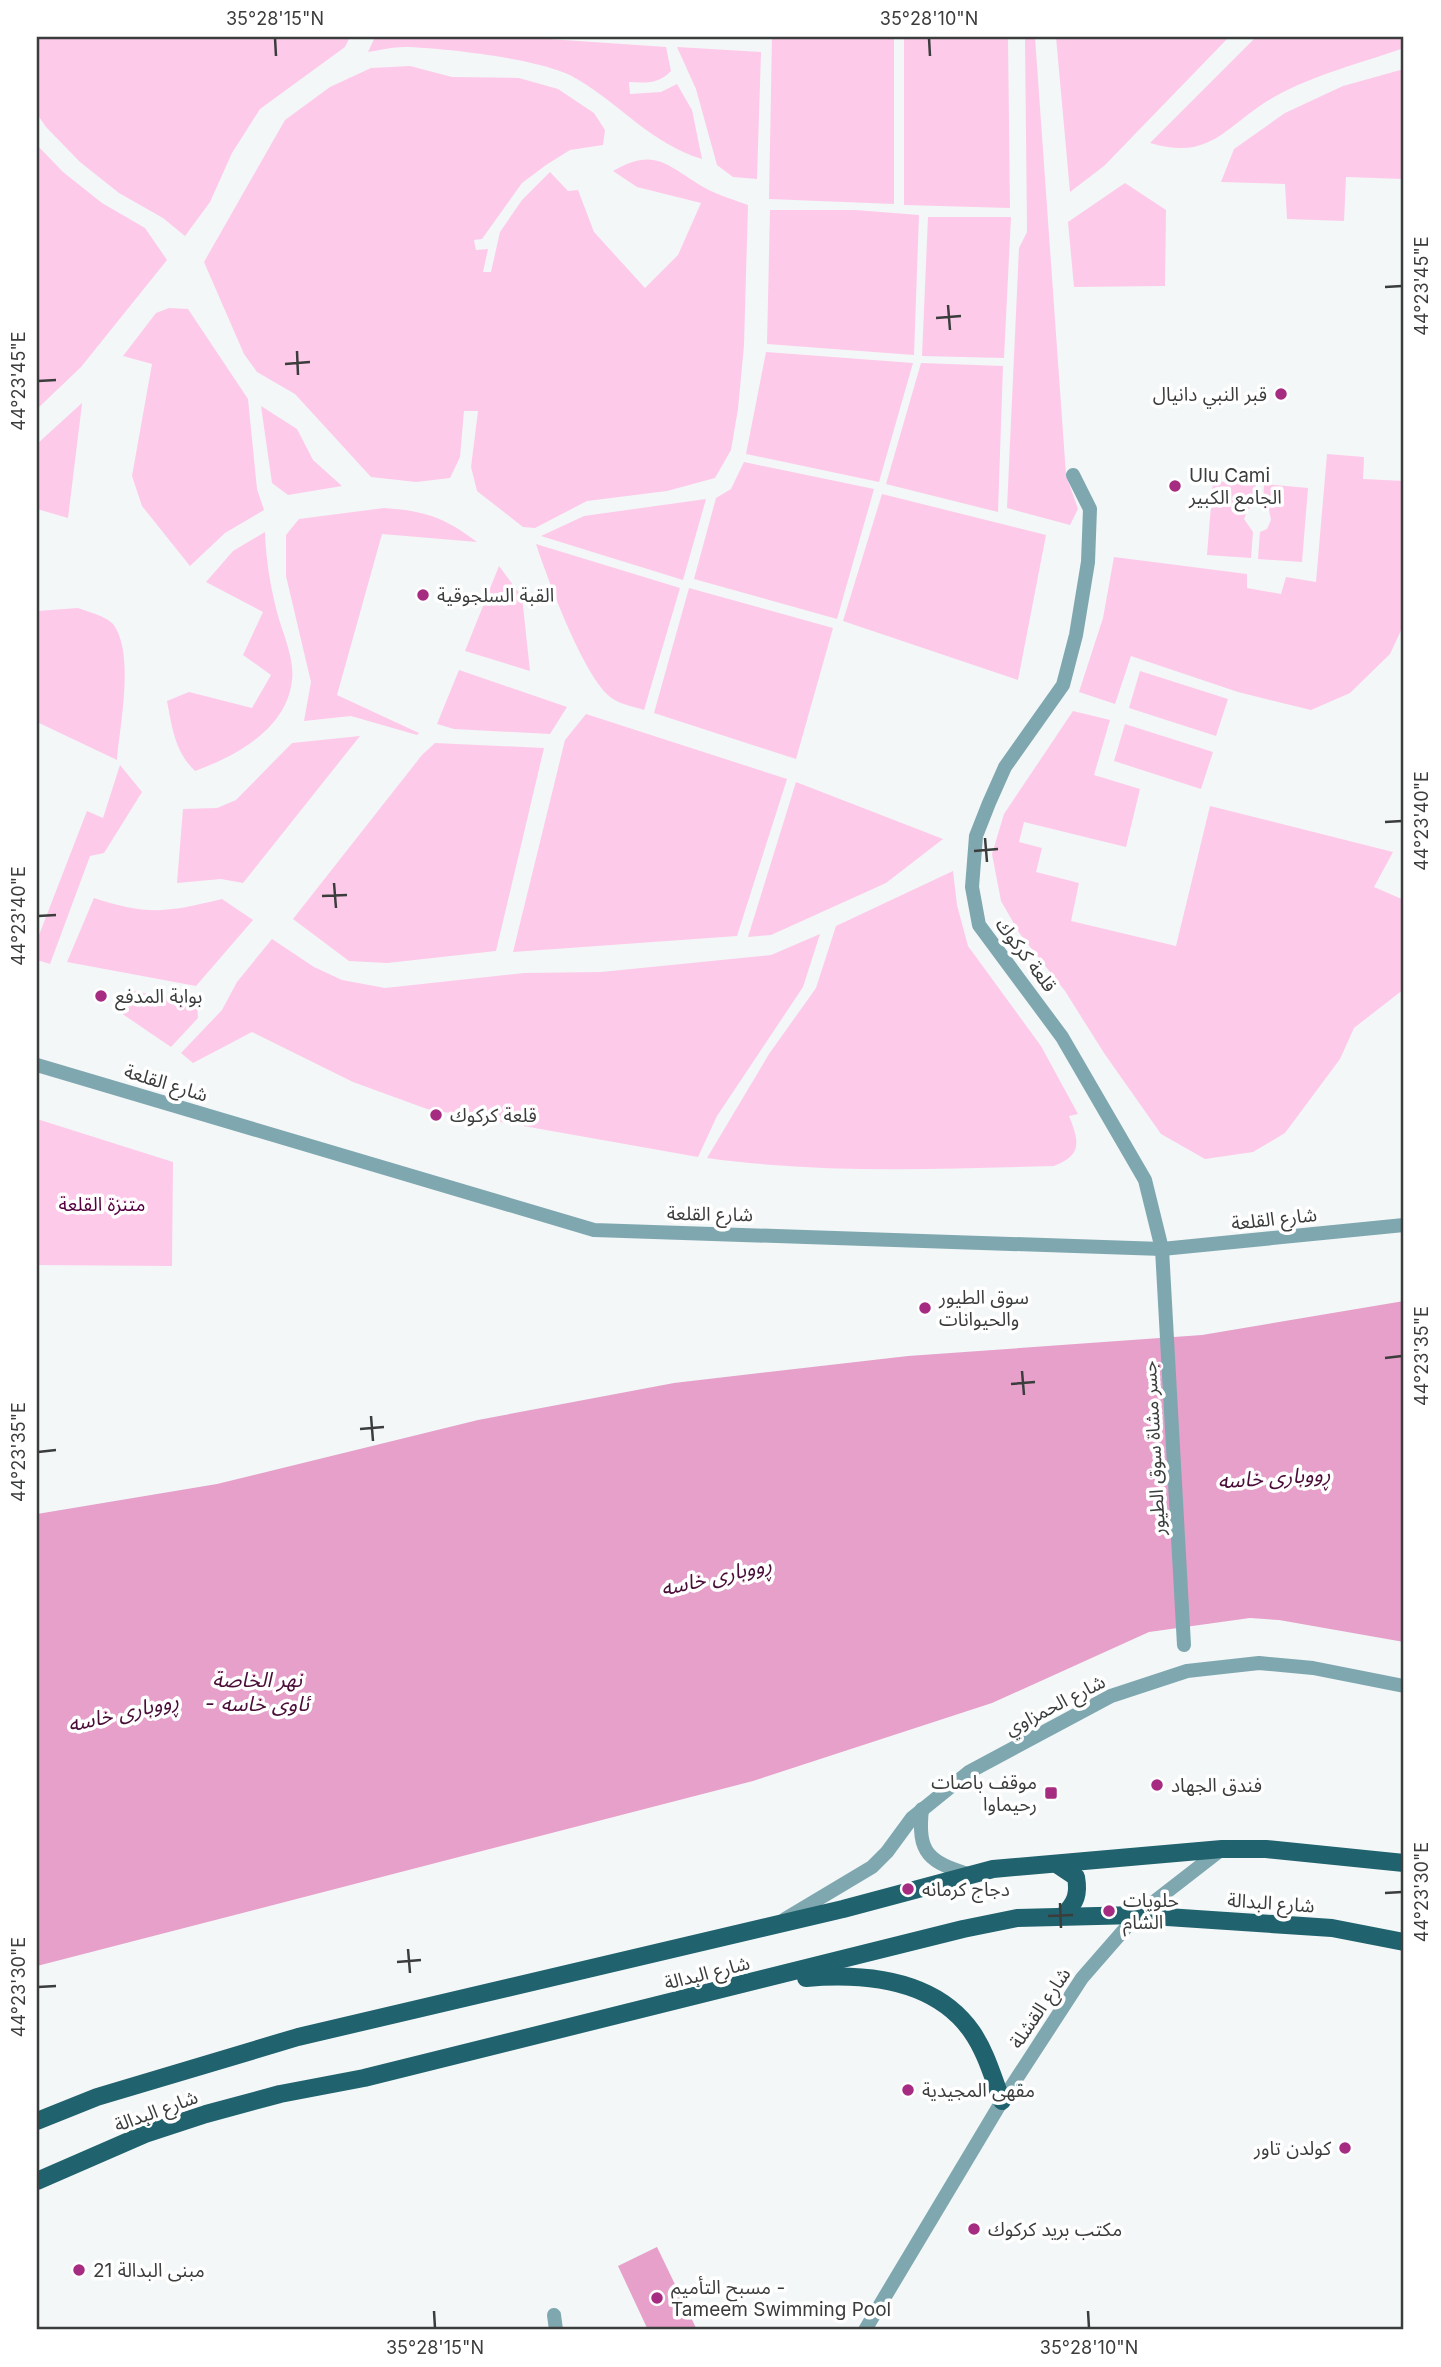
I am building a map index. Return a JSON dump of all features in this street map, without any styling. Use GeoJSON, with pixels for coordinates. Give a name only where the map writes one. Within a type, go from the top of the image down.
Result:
{"type":"FeatureCollection","features":[{"type":"Feature","properties":{"kind":"main road","name":"شارع البدالة"},"geometry":{"type":"LineString","coordinates":[[37,2121],[97,2097],[298,2036],[843,1909],[993,1869],[1222,1849],[1266,1849],[1404,1863]]}},
{"type":"Feature","properties":{"kind":"main road"},"geometry":{"type":"LineString","coordinates":[[1059,1865],[1076,1877],[1078,1889],[1073,1905],[1064,1915]]}},
{"type":"Feature","properties":{"kind":"main road","name":"شارع البدالة"},"geometry":{"type":"LineString","coordinates":[[37,2181],[145,2134],[280,2094],[364,2078],[963,1929],[1017,1919],[1064,1915],[1137,1915],[1332,1928],[1404,1942]]}},
{"type":"Feature","properties":{"kind":"main road"},"geometry":{"type":"LineString","coordinates":[[757,1982],[827,1976],[860,1978],[909,1986],[934,1995],[956,2011],[973,2033],[1002,2101]]}},
{"type":"Feature","properties":{"kind":"street","name":"قلعة كركوك"},"geometry":{"type":"LineString","coordinates":[[1073,475],[1090,509],[1088,562],[1076,635],[1063,685],[1005,767],[989,803],[976,836],[972,887],[979,925],[1062,1037],[1145,1180],[1163,1249]]}},
{"type":"Feature","properties":{"kind":"street","name":"شارع القلعة"},"geometry":{"type":"LineString","coordinates":[[37,1065],[594,1230],[1163,1249],[1404,1225]]}},
{"type":"Feature","properties":{"kind":"street","name":"جسر مشاة سوق الطيور"},"geometry":{"type":"LineString","coordinates":[[1163,1249],[1184,1645]]}},
{"type":"Feature","properties":{"kind":"street","name":"شارع الحمزاوي"},"geometry":{"type":"LineString","coordinates":[[778,1922],[872,1867],[922,1809],[969,1772],[1122,1692],[1187,1671],[1259,1663],[1313,1668],[1404,1686]]}},
{"type":"Feature","properties":{"kind":"street"},"geometry":{"type":"LineString","coordinates":[[922,1809],[921,1837],[927,1854],[939,1864],[971,1875]]}},
{"type":"Feature","properties":{"kind":"street","name":"شارع القشلة"},"geometry":{"type":"LineString","coordinates":[[865,2330],[1002,2101],[1082,1978],[1137,1915],[1222,1849]]}},
{"type":"Feature","properties":{"kind":"street"},"geometry":{"type":"LineString","coordinates":[[554,2315],[556,2330]]}},
{"type":"Feature","properties":{"kind":"green space"},"geometry":{"type":"Polygon","coordinates":[[[37,37],[350,37],[345,47],[260,109],[232,153],[210,202],[185,236],[163,218],[119,193],[80,162],[46,127],[37,114],[37,37]]]}},
{"type":"Feature","properties":{"kind":"green space"},"geometry":{"type":"Polygon","coordinates":[[[375,37],[520,37],[666,47],[671,71],[657,80],[629,82],[630,94],[661,92],[677,84],[692,110],[702,159],[668,144],[593,89],[562,72],[519,60],[444,50],[400,47],[368,52],[375,37]]]}},
{"type":"Feature","properties":{"kind":"green space"},"geometry":{"type":"Polygon","coordinates":[[[772,37],[894,37],[894,204],[769,199],[772,37]]]}},
{"type":"Feature","properties":{"kind":"green space"},"geometry":{"type":"Polygon","coordinates":[[[904,37],[1008,37],[1010,208],[904,205],[904,37]]]}},
{"type":"Feature","properties":{"kind":"green space"},"geometry":{"type":"Polygon","coordinates":[[[1025,37],[1035,37],[1066,475],[1078,509],[1070,525],[1007,508],[1019,248],[1027,232],[1025,37]]]}},
{"type":"Feature","properties":{"kind":"green space"},"geometry":{"type":"Polygon","coordinates":[[[1056,37],[1229,37],[1104,166],[1070,192],[1056,37]]]}},
{"type":"Feature","properties":{"kind":"green space"},"geometry":{"type":"Polygon","coordinates":[[[1256,37],[1404,37],[1404,48],[1289,89],[1205,144],[1171,148],[1150,143],[1256,37]]]}},
{"type":"Feature","properties":{"kind":"green space"},"geometry":{"type":"Polygon","coordinates":[[[677,47],[761,52],[757,179],[733,177],[717,165],[696,89],[677,47]]]}},
{"type":"Feature","properties":{"kind":"green space"},"geometry":{"type":"Polygon","coordinates":[[[410,66],[452,77],[519,78],[558,89],[594,113],[605,130],[603,145],[570,150],[522,183],[482,239],[474,240],[476,250],[488,249],[483,272],[491,272],[500,232],[522,200],[550,172],[568,191],[578,190],[594,232],[645,288],[678,255],[701,203],[637,187],[613,171],[641,160],[662,162],[712,191],[748,205],[744,345],[738,409],[731,450],[715,478],[667,491],[587,501],[535,528],[523,527],[477,491],[471,467],[478,411],[464,411],[460,457],[450,478],[416,482],[371,477],[295,394],[257,372],[244,354],[204,262],[285,120],[330,87],[371,68],[410,66]]]}},
{"type":"Feature","properties":{"kind":"green space"},"geometry":{"type":"Polygon","coordinates":[[[1404,69],[1404,179],[1346,177],[1344,221],[1287,219],[1285,184],[1221,182],[1234,149],[1285,113],[1343,86],[1404,69]]]}},
{"type":"Feature","properties":{"kind":"green space"},"geometry":{"type":"Polygon","coordinates":[[[37,145],[63,172],[102,203],[145,228],[167,260],[81,367],[37,409],[37,145]]]}},
{"type":"Feature","properties":{"kind":"green space"},"geometry":{"type":"Polygon","coordinates":[[[1125,183],[1166,210],[1165,286],[1074,287],[1068,222],[1125,183]]]}},
{"type":"Feature","properties":{"kind":"green space"},"geometry":{"type":"Polygon","coordinates":[[[770,210],[855,210],[919,215],[914,355],[767,344],[770,210]]]}},
{"type":"Feature","properties":{"kind":"green space"},"geometry":{"type":"Polygon","coordinates":[[[928,217],[1011,217],[1004,358],[922,356],[928,217]]]}},
{"type":"Feature","properties":{"kind":"green space"},"geometry":{"type":"Polygon","coordinates":[[[169,308],[188,309],[248,399],[257,489],[264,510],[225,533],[190,566],[142,506],[132,476],[152,364],[123,356],[156,313],[169,308]]]}},
{"type":"Feature","properties":{"kind":"green space"},"geometry":{"type":"Polygon","coordinates":[[[766,352],[913,363],[879,482],[746,454],[766,352]]]}},
{"type":"Feature","properties":{"kind":"green space"},"geometry":{"type":"Polygon","coordinates":[[[921,363],[1003,366],[998,512],[886,484],[921,363]]]}},
{"type":"Feature","properties":{"kind":"green space"},"geometry":{"type":"Polygon","coordinates":[[[82,403],[68,518],[37,509],[37,444],[82,403]]]}},
{"type":"Feature","properties":{"kind":"green space"},"geometry":{"type":"Polygon","coordinates":[[[261,406],[297,429],[313,460],[342,486],[288,495],[272,483],[261,406]]]}},
{"type":"Feature","properties":{"kind":"green space"},"geometry":{"type":"Polygon","coordinates":[[[1327,454],[1364,457],[1363,479],[1404,481],[1404,624],[1390,654],[1350,693],[1311,710],[1238,692],[1131,656],[1115,704],[1079,692],[1103,618],[1114,557],[1247,574],[1247,588],[1281,594],[1286,577],[1316,582],[1327,454]]]}},
{"type":"Feature","properties":{"kind":"green space"},"geometry":{"type":"Polygon","coordinates":[[[744,462],[874,489],[837,619],[694,579],[716,498],[731,489],[744,462]]]}},
{"type":"Feature","properties":{"kind":"green space"},"geometry":{"type":"Polygon","coordinates":[[[1213,481],[1256,484],[1255,505],[1248,509],[1244,519],[1253,532],[1251,558],[1207,555],[1213,481]]]}},
{"type":"Feature","properties":{"kind":"green space"},"geometry":{"type":"Polygon","coordinates":[[[1264,484],[1308,488],[1302,562],[1258,559],[1260,532],[1267,529],[1271,520],[1269,510],[1263,506],[1264,484]]]}},
{"type":"Feature","properties":{"kind":"green space"},"geometry":{"type":"Polygon","coordinates":[[[882,494],[1046,535],[1018,680],[843,621],[882,494]]]}},
{"type":"Feature","properties":{"kind":"green space"},"geometry":{"type":"Polygon","coordinates":[[[706,499],[683,580],[541,536],[584,516],[706,499]]]}},
{"type":"Feature","properties":{"kind":"green space"},"geometry":{"type":"Polygon","coordinates":[[[384,508],[434,517],[477,542],[382,534],[337,695],[419,733],[417,735],[351,716],[304,721],[311,682],[286,576],[286,535],[299,519],[384,508]]]}},
{"type":"Feature","properties":{"kind":"green space"},"geometry":{"type":"Polygon","coordinates":[[[265,532],[272,592],[292,663],[288,697],[280,713],[257,738],[227,757],[195,771],[179,747],[167,701],[189,692],[252,708],[271,675],[243,655],[263,612],[206,582],[233,551],[265,532]]]}},
{"type":"Feature","properties":{"kind":"green space"},"geometry":{"type":"Polygon","coordinates":[[[536,544],[680,588],[644,710],[613,699],[599,684],[577,647],[536,544]]]}},
{"type":"Feature","properties":{"kind":"green space"},"geometry":{"type":"Polygon","coordinates":[[[499,566],[522,597],[530,671],[465,651],[499,566]]]}},
{"type":"Feature","properties":{"kind":"green space"},"geometry":{"type":"Polygon","coordinates":[[[689,588],[833,628],[796,759],[654,713],[689,588]]]}},
{"type":"Feature","properties":{"kind":"green space"},"geometry":{"type":"Polygon","coordinates":[[[78,608],[110,621],[120,637],[125,671],[117,760],[37,722],[37,611],[78,608]]]}},
{"type":"Feature","properties":{"kind":"green space"},"geometry":{"type":"Polygon","coordinates":[[[459,670],[567,707],[550,734],[454,729],[437,724],[459,670]]]}},
{"type":"Feature","properties":{"kind":"green space"},"geometry":{"type":"Polygon","coordinates":[[[1140,671],[1228,699],[1216,736],[1129,708],[1140,671]]]}},
{"type":"Feature","properties":{"kind":"green space"},"geometry":{"type":"Polygon","coordinates":[[[1073,711],[1110,720],[1094,775],[1140,789],[1126,847],[1024,822],[1019,842],[1042,848],[1036,872],[1079,883],[1071,921],[1176,946],[1210,806],[1393,852],[1374,887],[1404,900],[1404,989],[1354,1028],[1340,1059],[1285,1133],[1253,1152],[1205,1159],[1161,1134],[1104,1053],[1065,991],[1020,934],[1001,901],[992,854],[1004,814],[1073,711]]]}},
{"type":"Feature","properties":{"kind":"green space"},"geometry":{"type":"Polygon","coordinates":[[[586,714],[787,779],[737,936],[513,952],[565,740],[586,714]]]}},
{"type":"Feature","properties":{"kind":"green space"},"geometry":{"type":"Polygon","coordinates":[[[1125,724],[1213,752],[1201,789],[1114,761],[1125,724]]]}},
{"type":"Feature","properties":{"kind":"green space"},"geometry":{"type":"Polygon","coordinates":[[[360,736],[243,883],[221,879],[177,883],[183,809],[217,808],[236,800],[292,743],[360,736]]]}},
{"type":"Feature","properties":{"kind":"green space"},"geometry":{"type":"Polygon","coordinates":[[[435,743],[544,748],[496,951],[387,963],[349,961],[293,919],[422,755],[435,743]]]}},
{"type":"Feature","properties":{"kind":"green space"},"geometry":{"type":"Polygon","coordinates":[[[120,765],[142,792],[104,853],[90,856],[50,964],[37,960],[39,935],[87,811],[103,818],[120,765]]]}},
{"type":"Feature","properties":{"kind":"green space"},"geometry":{"type":"Polygon","coordinates":[[[796,782],[943,839],[886,883],[771,935],[748,937],[796,782]]]}},
{"type":"Feature","properties":{"kind":"green space"},"geometry":{"type":"Polygon","coordinates":[[[953,871],[957,905],[968,946],[1041,1046],[1078,1114],[1069,1116],[1076,1140],[1074,1152],[1070,1157],[1054,1166],[880,1169],[793,1166],[707,1158],[769,1054],[816,988],[836,926],[953,871]]]}},
{"type":"Feature","properties":{"kind":"green space"},"geometry":{"type":"Polygon","coordinates":[[[94,898],[144,910],[187,907],[222,899],[253,920],[196,986],[67,962],[94,898]]]}},
{"type":"Feature","properties":{"kind":"green space"},"geometry":{"type":"Polygon","coordinates":[[[820,934],[803,987],[717,1116],[698,1157],[427,1109],[353,1082],[252,1032],[193,1063],[181,1053],[222,1010],[237,982],[272,939],[314,967],[342,980],[385,988],[524,973],[601,972],[771,955],[820,934]]]}},
{"type":"Feature","properties":{"kind":"green space"},"geometry":{"type":"Polygon","coordinates":[[[128,990],[197,1003],[198,1018],[171,1047],[121,1013],[128,990]]]}},
{"type":"Feature","properties":{"kind":"green space","name":"متنزة القلعة"},"geometry":{"type":"Polygon","coordinates":[[[37,1119],[173,1162],[172,1266],[37,1265],[37,1119]]]}},
{"type":"Feature","properties":{"kind":"water","name":"نهر الخاصة - ئاوی خاسە"},"geometry":{"type":"Polygon","coordinates":[[[1404,1301],[1404,1642],[1279,1620],[1250,1618],[1149,1632],[992,1703],[753,1781],[37,1966],[37,1514],[217,1484],[478,1420],[674,1383],[908,1356],[1202,1335],[1404,1301]]]}},
{"type":"Feature","properties":{"kind":"water","name":"مسبح التأميم - Tameem Swimming Pool"},"geometry":{"type":"Polygon","coordinates":[[[657,2247],[697,2330],[648,2330],[618,2266],[657,2247]]]}},
{"type":"Feature","properties":{"kind":"place","name":"قبر النبي دانيال"},"geometry":{"type":"Point","coordinates":[1281,394]}},
{"type":"Feature","properties":{"kind":"place","name":"Ulu Cami الجامع الكبير"},"geometry":{"type":"Point","coordinates":[1175,486]}},
{"type":"Feature","properties":{"kind":"place","name":"القبة السلجوقية"},"geometry":{"type":"Point","coordinates":[423,595]}},
{"type":"Feature","properties":{"kind":"place","name":"بوابة المدفع"},"geometry":{"type":"Point","coordinates":[101,996]}},
{"type":"Feature","properties":{"kind":"place","name":"قلعة كركوك"},"geometry":{"type":"Point","coordinates":[436,1115]}},
{"type":"Feature","properties":{"kind":"place","name":"سوق الطيور والحيوانات"},"geometry":{"type":"Point","coordinates":[925,1308]}},
{"type":"Feature","properties":{"kind":"place","name":"فندق الجهاد"},"geometry":{"type":"Point","coordinates":[1157,1785]}},
{"type":"Feature","properties":{"kind":"place","name":"موقف باصات رحيماوا"},"geometry":{"type":"Point","coordinates":[1051,1793]}},
{"type":"Feature","properties":{"kind":"place","name":"دجاج کرمانە"},"geometry":{"type":"Point","coordinates":[908,1889]}},
{"type":"Feature","properties":{"kind":"place","name":"حلويات الشام"},"geometry":{"type":"Point","coordinates":[1109,1911]}},
{"type":"Feature","properties":{"kind":"place","name":"مقهى المجيدية"},"geometry":{"type":"Point","coordinates":[908,2090]}},
{"type":"Feature","properties":{"kind":"place","name":"کولدن تاور"},"geometry":{"type":"Point","coordinates":[1345,2148]}},
{"type":"Feature","properties":{"kind":"place","name":"مكتب بريد كركوك"},"geometry":{"type":"Point","coordinates":[974,2229]}},
{"type":"Feature","properties":{"kind":"place","name":"مبنى البدالة 21"},"geometry":{"type":"Point","coordinates":[79,2270]}},
{"type":"Feature","properties":{"kind":"place","name":"مسبح التأميم - Tameem Swimming Pool"},"geometry":{"type":"Point","coordinates":[657,2298]}},
{"type":"Feature","properties":{"kind":"water label","name":"ڕووباری خاسە"},"geometry":{"type":"Point","coordinates":[1274,1477]}},
{"type":"Feature","properties":{"kind":"water label","name":"ڕووباری خاسە"},"geometry":{"type":"Point","coordinates":[716,1576]}},
{"type":"Feature","properties":{"kind":"water label","name":"ڕووباری خاسە"},"geometry":{"type":"Point","coordinates":[123,1712]}}]}
